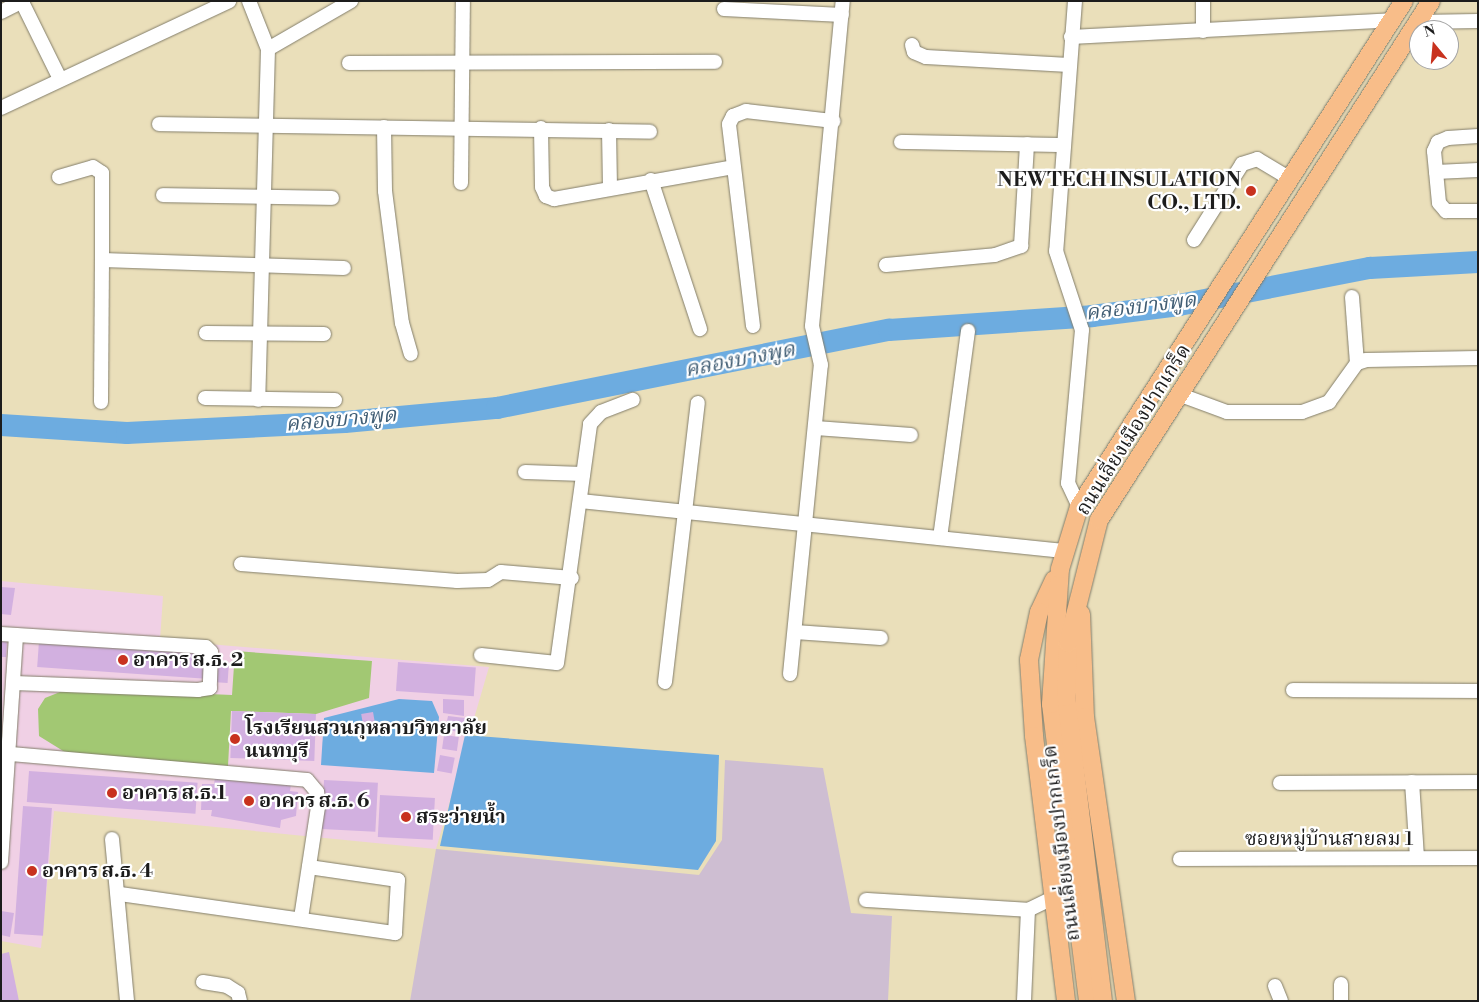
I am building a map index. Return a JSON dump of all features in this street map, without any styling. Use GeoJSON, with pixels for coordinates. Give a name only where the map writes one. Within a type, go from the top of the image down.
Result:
{"type":"FeatureCollection","features":[{"type":"Feature","properties":{"kind":"main road","name":"ถนนเลี่ยงเมืองปากเกร็ด"},"geometry":{"type":"LineString","coordinates":[[1103,1001],[1080,882],[1051,704],[1060,569],[1080,507],[1202,320],[1230,272],[1404,1]]}},
{"type":"Feature","properties":{"kind":"main road","name":"ถนนเลี่ยงเมืองปากเกร็ด"},"geometry":{"type":"LineString","coordinates":[[1419,20],[1431,1]]}},
{"type":"Feature","properties":{"kind":"main road","name":"ถนนเลี่ยงเมืองปากเกร็ด"},"geometry":{"type":"LineString","coordinates":[[1088,1001],[1066,697],[1068,643],[1099,520],[1409,36]]}},
{"type":"Feature","properties":{"kind":"main road"},"geometry":{"type":"LineString","coordinates":[[1060,569],[1039,612],[1029,660],[1066,1001]]}},
{"type":"Feature","properties":{"kind":"main road"},"geometry":{"type":"LineString","coordinates":[[1081,586],[1086,717],[1126,1001]]}},
{"type":"Feature","properties":{"kind":"street"},"geometry":{"type":"LineString","coordinates":[[1,108],[229,1]]}},
{"type":"Feature","properties":{"kind":"street"},"geometry":{"type":"LineString","coordinates":[[249,1],[268,49],[263,127],[258,400]]}},
{"type":"Feature","properties":{"kind":"street"},"geometry":{"type":"LineString","coordinates":[[268,49],[351,1]]}},
{"type":"Feature","properties":{"kind":"street"},"geometry":{"type":"LineString","coordinates":[[461,183],[463,1]]}},
{"type":"Feature","properties":{"kind":"street"},"geometry":{"type":"LineString","coordinates":[[1075,1],[1056,251],[1082,330],[1068,483],[1080,507]]}},
{"type":"Feature","properties":{"kind":"street"},"geometry":{"type":"LineString","coordinates":[[1203,1],[1203,31]]}},
{"type":"Feature","properties":{"kind":"street"},"geometry":{"type":"LineString","coordinates":[[1,12],[23,2],[60,80]]}},
{"type":"Feature","properties":{"kind":"street"},"geometry":{"type":"LineString","coordinates":[[724,8],[843,8],[812,326],[821,365],[816,428],[808,528],[790,674]]}},
{"type":"Feature","properties":{"kind":"street"},"geometry":{"type":"LineString","coordinates":[[1071,37],[1392,20]]}},
{"type":"Feature","properties":{"kind":"street"},"geometry":{"type":"LineString","coordinates":[[1459,21],[1478,21]]}},
{"type":"Feature","properties":{"kind":"street"},"geometry":{"type":"LineString","coordinates":[[912,45],[914,52],[926,57],[1069,65]]}},
{"type":"Feature","properties":{"kind":"street"},"geometry":{"type":"LineString","coordinates":[[349,63],[715,62]]}},
{"type":"Feature","properties":{"kind":"street"},"geometry":{"type":"LineString","coordinates":[[753,326],[729,124],[733,116],[746,111],[833,120]]}},
{"type":"Feature","properties":{"kind":"street"},"geometry":{"type":"LineString","coordinates":[[159,124],[263,127],[541,128],[650,132]]}},
{"type":"Feature","properties":{"kind":"street"},"geometry":{"type":"LineString","coordinates":[[384,127],[385,190],[402,323],[411,354]]}},
{"type":"Feature","properties":{"kind":"street"},"geometry":{"type":"LineString","coordinates":[[541,128],[542,187],[546,196],[554,199],[610,187],[733,167]]}},
{"type":"Feature","properties":{"kind":"street"},"geometry":{"type":"LineString","coordinates":[[609,130],[610,187]]}},
{"type":"Feature","properties":{"kind":"street"},"geometry":{"type":"LineString","coordinates":[[1478,136],[1438,142],[1436,172],[1439,203],[1446,211],[1478,211]]}},
{"type":"Feature","properties":{"kind":"street"},"geometry":{"type":"LineString","coordinates":[[901,142],[1064,144]]}},
{"type":"Feature","properties":{"kind":"street"},"geometry":{"type":"LineString","coordinates":[[886,265],[1014,252],[1022,241],[1027,144]]}},
{"type":"Feature","properties":{"kind":"street"},"geometry":{"type":"LineString","coordinates":[[1194,240],[1242,164],[1257,160],[1290,179]]}},
{"type":"Feature","properties":{"kind":"street"},"geometry":{"type":"LineString","coordinates":[[59,177],[93,167],[102,173],[101,402]]}},
{"type":"Feature","properties":{"kind":"street"},"geometry":{"type":"LineString","coordinates":[[1436,172],[1478,170]]}},
{"type":"Feature","properties":{"kind":"street"},"geometry":{"type":"LineString","coordinates":[[652,180],[700,329]]}},
{"type":"Feature","properties":{"kind":"street"},"geometry":{"type":"LineString","coordinates":[[163,195],[332,198]]}},
{"type":"Feature","properties":{"kind":"street"},"geometry":{"type":"LineString","coordinates":[[102,260],[344,268]]}},
{"type":"Feature","properties":{"kind":"street"},"geometry":{"type":"LineString","coordinates":[[1178,394],[1227,412],[1302,412],[1329,402],[1358,363],[1352,297]]}},
{"type":"Feature","properties":{"kind":"street"},"geometry":{"type":"LineString","coordinates":[[940,538],[968,331]]}},
{"type":"Feature","properties":{"kind":"street"},"geometry":{"type":"LineString","coordinates":[[206,333],[324,334]]}},
{"type":"Feature","properties":{"kind":"street"},"geometry":{"type":"LineString","coordinates":[[1358,363],[1478,358]]}},
{"type":"Feature","properties":{"kind":"street"},"geometry":{"type":"LineString","coordinates":[[206,398],[335,400]]}},
{"type":"Feature","properties":{"kind":"street"},"geometry":{"type":"LineString","coordinates":[[481,654],[557,663],[572,578],[582,474],[594,418],[633,400]]}},
{"type":"Feature","properties":{"kind":"street"},"geometry":{"type":"LineString","coordinates":[[665,682],[698,403]]}},
{"type":"Feature","properties":{"kind":"street"},"geometry":{"type":"LineString","coordinates":[[816,428],[911,435]]}},
{"type":"Feature","properties":{"kind":"street"},"geometry":{"type":"LineString","coordinates":[[525,472],[582,474]]}},
{"type":"Feature","properties":{"kind":"street"},"geometry":{"type":"LineString","coordinates":[[580,502],[686,512],[808,528],[940,538],[1066,551]]}},
{"type":"Feature","properties":{"kind":"street"},"geometry":{"type":"LineString","coordinates":[[242,564],[457,581],[488,580],[501,572],[572,578]]}},
{"type":"Feature","properties":{"kind":"street"},"geometry":{"type":"LineString","coordinates":[[795,632],[881,638]]}},
{"type":"Feature","properties":{"kind":"street"},"geometry":{"type":"LineString","coordinates":[[1,634],[206,647],[211,652],[210,688],[204,689],[14,683]]}},
{"type":"Feature","properties":{"kind":"street"},"geometry":{"type":"LineString","coordinates":[[1,862],[11,754],[16,635]]}},
{"type":"Feature","properties":{"kind":"street"},"geometry":{"type":"LineString","coordinates":[[1293,690],[1478,691]]}},
{"type":"Feature","properties":{"kind":"street"},"geometry":{"type":"LineString","coordinates":[[11,754],[307,780],[317,792],[314,839],[302,918]]}},
{"type":"Feature","properties":{"kind":"street"},"geometry":{"type":"LineString","coordinates":[[1412,782],[1417,858]]}},
{"type":"Feature","properties":{"kind":"street"},"geometry":{"type":"LineString","coordinates":[[1280,783],[1478,782]]}},
{"type":"Feature","properties":{"kind":"street"},"geometry":{"type":"LineString","coordinates":[[112,839],[120,894],[127,1001]]}},
{"type":"Feature","properties":{"kind":"street","name":"ซอยหมู่บ้านสายลม 1"},"geometry":{"type":"LineString","coordinates":[[1180,859],[1478,858]]}},
{"type":"Feature","properties":{"kind":"street"},"geometry":{"type":"LineString","coordinates":[[120,894],[302,918],[395,933],[398,880],[309,866]]}},
{"type":"Feature","properties":{"kind":"street"},"geometry":{"type":"LineString","coordinates":[[866,900],[1028,910],[1054,898]]}},
{"type":"Feature","properties":{"kind":"street"},"geometry":{"type":"LineString","coordinates":[[1024,1001],[1028,910]]}},
{"type":"Feature","properties":{"kind":"street"},"geometry":{"type":"LineString","coordinates":[[203,982],[227,986],[238,993],[240,1001]]}},
{"type":"Feature","properties":{"kind":"street"},"geometry":{"type":"LineString","coordinates":[[1341,984],[1341,1001]]}},
{"type":"Feature","properties":{"kind":"street"},"geometry":{"type":"LineString","coordinates":[[1275,986],[1282,1001]]}},
{"type":"Feature","properties":{"kind":"shaded area","name":"โรงเรียนสวนกุหลาบวิทยาลัย นนทบุรี"},"geometry":{"type":"Polygon","coordinates":[[[1,581],[163,596],[160,640],[489,667],[436,849],[54,811],[41,948],[1,941],[1,581]]]}},
{"type":"Feature","properties":{"kind":"shaded area"},"geometry":{"type":"Polygon","coordinates":[[[725,760],[823,768],[851,913],[892,916],[888,1001],[410,1001],[436,849],[699,875],[722,840],[725,760]]]}},
{"type":"Feature","properties":{"kind":"green space"},"geometry":{"type":"Polygon","coordinates":[[[235,651],[372,661],[369,698],[316,714],[231,711],[228,766],[68,754],[39,736],[38,709],[45,698],[70,688],[232,695],[235,651]]]}},
{"type":"Feature","properties":{"kind":"water"},"geometry":{"type":"Polygon","coordinates":[[[399,699],[432,701],[439,717],[434,773],[321,765],[324,718],[399,699]]]}},
{"type":"Feature","properties":{"kind":"water"},"geometry":{"type":"Polygon","coordinates":[[[465,735],[719,755],[716,841],[698,870],[440,846],[465,735]]]}},
{"type":"Feature","properties":{"kind":"building"},"geometry":{"type":"Polygon","coordinates":[[[1,587],[15,588],[11,615],[1,614],[1,587]]]}},
{"type":"Feature","properties":{"kind":"building"},"geometry":{"type":"Polygon","coordinates":[[[1,637],[7,637],[6,657],[1,657],[1,637]]]}},
{"type":"Feature","properties":{"kind":"building","name":"อาคาร ส.ธ. 2"},"geometry":{"type":"Polygon","coordinates":[[[39,641],[208,653],[206,679],[37,667],[39,641]]]}},
{"type":"Feature","properties":{"kind":"building"},"geometry":{"type":"Polygon","coordinates":[[[214,662],[229,663],[228,683],[213,682],[214,662]]]}},
{"type":"Feature","properties":{"kind":"building"},"geometry":{"type":"Polygon","coordinates":[[[398,662],[476,667],[474,696],[396,691],[398,662]]]}},
{"type":"Feature","properties":{"kind":"building"},"geometry":{"type":"Polygon","coordinates":[[[443,699],[464,700],[464,716],[443,713],[443,699]]]}},
{"type":"Feature","properties":{"kind":"building"},"geometry":{"type":"Polygon","coordinates":[[[232,711],[316,714],[314,761],[230,758],[232,711]]]}},
{"type":"Feature","properties":{"kind":"building"},"geometry":{"type":"Polygon","coordinates":[[[373,712],[375,723],[363,725],[361,714],[373,712]]]}},
{"type":"Feature","properties":{"kind":"building"},"geometry":{"type":"Polygon","coordinates":[[[448,716],[465,718],[461,732],[445,730],[448,716]]]}},
{"type":"Feature","properties":{"kind":"building"},"geometry":{"type":"Polygon","coordinates":[[[444,735],[459,737],[457,751],[442,749],[444,735]]]}},
{"type":"Feature","properties":{"kind":"building"},"geometry":{"type":"Polygon","coordinates":[[[440,755],[455,758],[452,774],[437,771],[440,755]]]}},
{"type":"Feature","properties":{"kind":"building","name":"อาคาร ส.ธ.1"},"geometry":{"type":"Polygon","coordinates":[[[29,771],[198,783],[195,814],[27,802],[29,771]]]}},
{"type":"Feature","properties":{"kind":"building","name":"อาคาร ส.ธ. 6"},"geometry":{"type":"Polygon","coordinates":[[[215,778],[291,784],[290,791],[298,792],[296,816],[281,820],[280,828],[211,816],[212,810],[201,810],[202,784],[214,784],[215,778]]]}},
{"type":"Feature","properties":{"kind":"building"},"geometry":{"type":"Polygon","coordinates":[[[324,780],[378,783],[375,832],[321,829],[324,780]]]}},
{"type":"Feature","properties":{"kind":"building","name":"สระว่ายน้ำ"},"geometry":{"type":"Polygon","coordinates":[[[380,795],[435,798],[433,840],[378,837],[380,795]]]}},
{"type":"Feature","properties":{"kind":"building","name":"อาคาร ส.ธ. 4"},"geometry":{"type":"Polygon","coordinates":[[[23,806],[52,808],[43,936],[14,934],[23,806]]]}},
{"type":"Feature","properties":{"kind":"building"},"geometry":{"type":"Polygon","coordinates":[[[1,911],[14,913],[10,937],[1,935],[1,911]]]}},
{"type":"Feature","properties":{"kind":"building"},"geometry":{"type":"Polygon","coordinates":[[[9,952],[19,1001],[1,1001],[1,954],[9,952]]]}},
{"type":"Feature","properties":{"kind":"waterway","name":"คลองบางพูด"},"geometry":{"type":"LineString","coordinates":[[1,425],[127,433],[345,422],[497,408],[889,330],[1092,316],[1179,305],[1370,268],[1478,262]]}},
{"type":"Feature","properties":{"kind":"place","name":"NEWTECH INSULATION CO., LTD."},"geometry":{"type":"Point","coordinates":[1251,191]}},
{"type":"Feature","properties":{"kind":"place","name":"อาคาร ส.ธ. 2"},"geometry":{"type":"Point","coordinates":[123,660]}},
{"type":"Feature","properties":{"kind":"place","name":"โรงเรียนสวนกุหลาบวิทยาลัย นนทบุรี"},"geometry":{"type":"Point","coordinates":[235,739]}},
{"type":"Feature","properties":{"kind":"place","name":"อาคาร ส.ธ.1"},"geometry":{"type":"Point","coordinates":[112,793]}},
{"type":"Feature","properties":{"kind":"place","name":"อาคาร ส.ธ. 6"},"geometry":{"type":"Point","coordinates":[249,801]}},
{"type":"Feature","properties":{"kind":"place","name":"สระว่ายน้ำ"},"geometry":{"type":"Point","coordinates":[406,817]}},
{"type":"Feature","properties":{"kind":"place","name":"อาคาร ส.ธ. 4"},"geometry":{"type":"Point","coordinates":[32,871]}}]}
